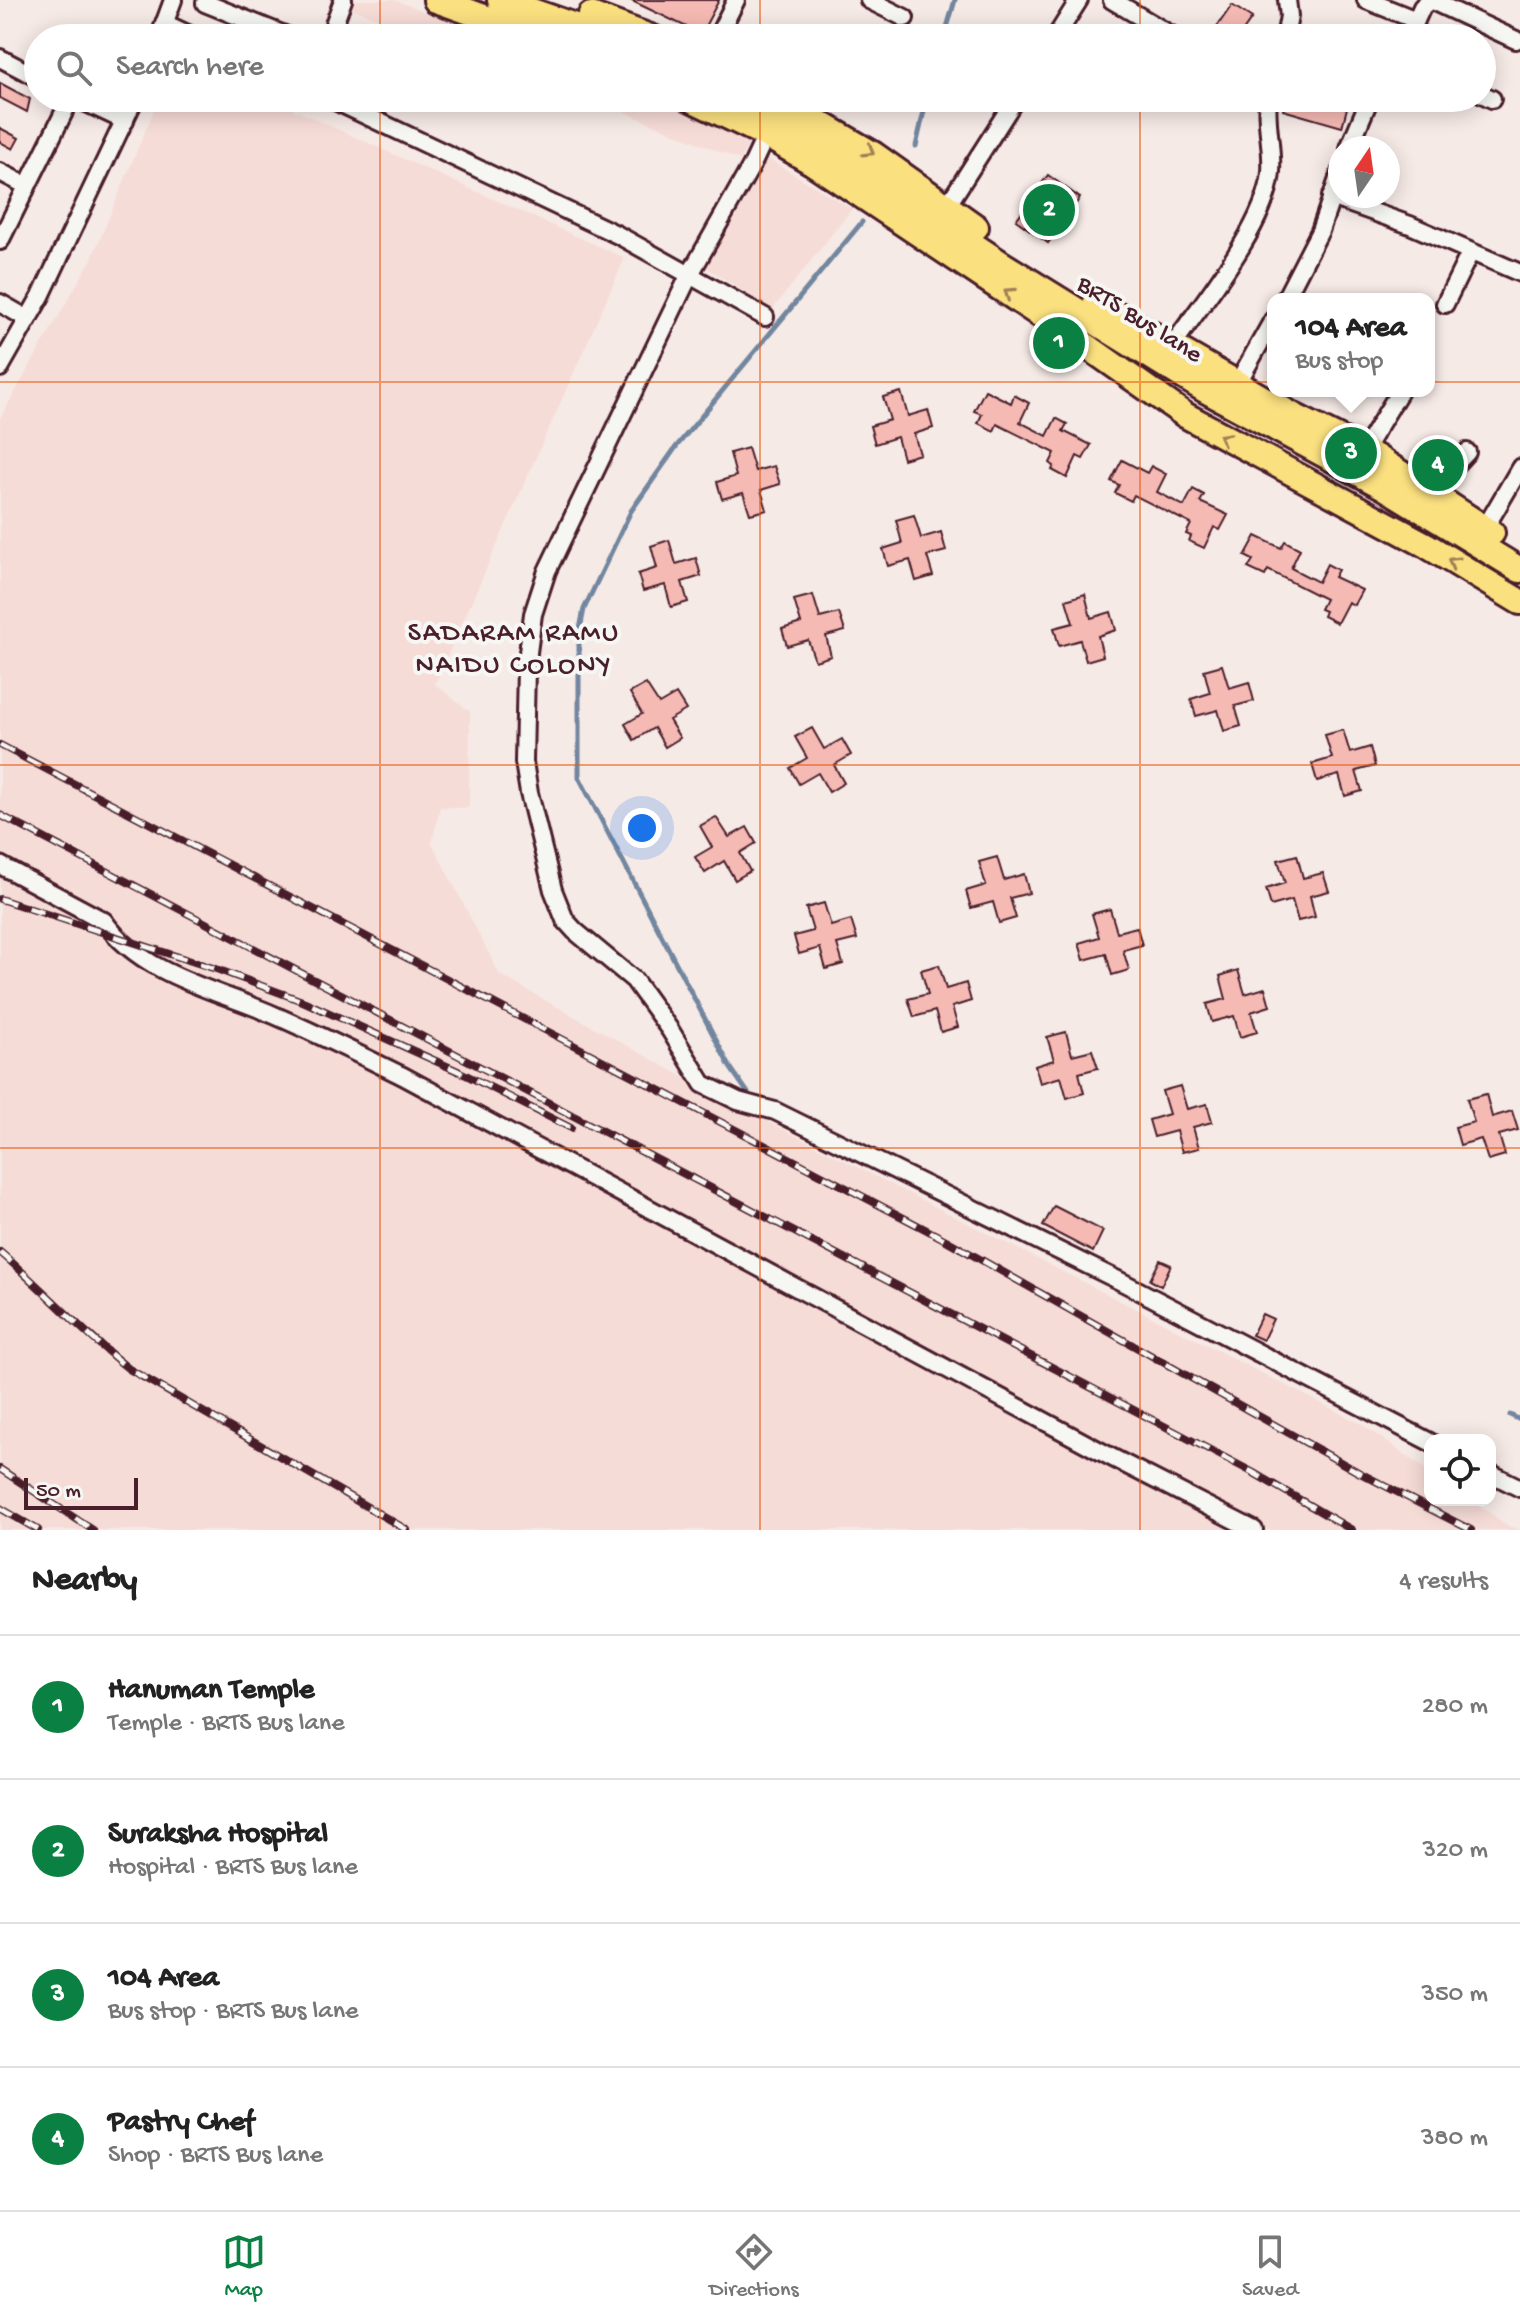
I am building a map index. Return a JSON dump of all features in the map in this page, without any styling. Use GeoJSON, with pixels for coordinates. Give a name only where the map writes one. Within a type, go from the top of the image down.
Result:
{"type":"FeatureCollection","features":[{"type":"Feature","properties":{"kind":"main road"},"geometry":{"type":"LineString","coordinates":[[436,0],[564,24]]}},
{"type":"Feature","properties":{"kind":"main road"},"geometry":{"type":"LineString","coordinates":[[500,0],[538,20]]}},
{"type":"Feature","properties":{"kind":"main road"},"geometry":{"type":"LineString","coordinates":[[718,112],[766,135],[881,207],[1185,415],[1426,545],[1520,602]]}},
{"type":"Feature","properties":{"kind":"main road","name":"BRTS Bus lane"},"geometry":{"type":"LineString","coordinates":[[766,112],[818,141],[1002,264],[1205,390],[1384,487],[1520,570]]}},
{"type":"Feature","properties":{"kind":"main road"},"geometry":{"type":"LineString","coordinates":[[801,112],[873,154],[1059,280],[1237,384],[1364,450],[1520,551]]}},
{"type":"Feature","properties":{"kind":"street"},"geometry":{"type":"LineString","coordinates":[[164,24],[173,0]]}},
{"type":"Feature","properties":{"kind":"street"},"geometry":{"type":"LineString","coordinates":[[334,24],[343,0]]}},
{"type":"Feature","properties":{"kind":"street"},"geometry":{"type":"LineString","coordinates":[[724,24],[736,0]]}},
{"type":"Feature","properties":{"kind":"street"},"geometry":{"type":"LineString","coordinates":[[869,0],[905,18]]}},
{"type":"Feature","properties":{"kind":"street"},"geometry":{"type":"LineString","coordinates":[[1064,24],[1079,0]]}},
{"type":"Feature","properties":{"kind":"street"},"geometry":{"type":"LineString","coordinates":[[1112,0],[1152,24]]}},
{"type":"Feature","properties":{"kind":"street"},"geometry":{"type":"LineString","coordinates":[[1287,0],[1288,24]]}},
{"type":"Feature","properties":{"kind":"street"},"geometry":{"type":"LineString","coordinates":[[1366,0],[1416,20]]}},
{"type":"Feature","properties":{"kind":"street"},"geometry":{"type":"LineString","coordinates":[[1414,24],[1422,7],[1430,0],[1482,24]]}},
{"type":"Feature","properties":{"kind":"street"},"geometry":{"type":"LineString","coordinates":[[205,3],[257,24]]}},
{"type":"Feature","properties":{"kind":"street"},"geometry":{"type":"LineString","coordinates":[[1496,31],[1516,40]]}},
{"type":"Feature","properties":{"kind":"street"},"geometry":{"type":"LineString","coordinates":[[0,58],[24,71]]}},
{"type":"Feature","properties":{"kind":"street"},"geometry":{"type":"LineString","coordinates":[[0,241],[67,112]]}},
{"type":"Feature","properties":{"kind":"street"},"geometry":{"type":"LineString","coordinates":[[105,112],[125,121]]}},
{"type":"Feature","properties":{"kind":"street"},"geometry":{"type":"LineString","coordinates":[[0,368],[41,296],[129,112]]}},
{"type":"Feature","properties":{"kind":"street"},"geometry":{"type":"LineString","coordinates":[[359,112],[618,235],[765,317]]}},
{"type":"Feature","properties":{"kind":"street"},"geometry":{"type":"LineString","coordinates":[[947,206],[1007,112]]}},
{"type":"Feature","properties":{"kind":"street"},"geometry":{"type":"LineString","coordinates":[[1172,346],[1261,213],[1272,170],[1267,112]]}},
{"type":"Feature","properties":{"kind":"street"},"geometry":{"type":"LineString","coordinates":[[1354,136],[1364,112]]}},
{"type":"Feature","properties":{"kind":"street"},"geometry":{"type":"LineString","coordinates":[[766,135],[689,276],[547,571],[533,614],[526,668],[524,762],[553,890],[565,920],[634,980],[703,1084],[738,1101],[775,1111],[1124,1283],[1424,1439]]}},
{"type":"Feature","properties":{"kind":"street"},"geometry":{"type":"LineString","coordinates":[[0,172],[27,186]]}},
{"type":"Feature","properties":{"kind":"street"},"geometry":{"type":"LineString","coordinates":[[1288,293],[1307,258],[1328,205]]}},
{"type":"Feature","properties":{"kind":"street"},"geometry":{"type":"LineString","coordinates":[[1363,208],[1520,273]]}},
{"type":"Feature","properties":{"kind":"street"},"geometry":{"type":"LineString","coordinates":[[1445,304],[1470,253]]}},
{"type":"Feature","properties":{"kind":"street"},"geometry":{"type":"LineString","coordinates":[[0,303],[28,319]]}},
{"type":"Feature","properties":{"kind":"street"},"geometry":{"type":"LineString","coordinates":[[1237,384],[1267,331]]}},
{"type":"Feature","properties":{"kind":"street"},"geometry":{"type":"LineString","coordinates":[[1364,450],[1396,397]]}},
{"type":"Feature","properties":{"kind":"street"},"geometry":{"type":"LineString","coordinates":[[1430,492],[1467,452]]}},
{"type":"Feature","properties":{"kind":"street"},"geometry":{"type":"LineString","coordinates":[[1485,528],[1520,468]]}},
{"type":"Feature","properties":{"kind":"street"},"geometry":{"type":"LineString","coordinates":[[0,865],[104,921],[114,935],[146,961],[328,1038],[625,1193],[697,1236],[1111,1457],[1254,1530]]}},
{"type":"Feature","properties":{"kind":"street"},"geometry":{"type":"LineString","coordinates":[[1496,1476],[1520,1488]]}},
{"type":"Feature","properties":{"kind":"shaded area"},"geometry":{"type":"Polygon","coordinates":[[[328,0],[394,0],[459,24],[393,24],[328,0]]]}},
{"type":"Feature","properties":{"kind":"shaded area"},"geometry":{"type":"Polygon","coordinates":[[[153,112],[299,112],[625,258],[435,684],[470,712],[469,808],[440,807],[432,843],[500,975],[718,1096],[1360,1423],[1424,1468],[1424,1506],[1480,1506],[1520,1530],[0,1530],[0,418],[92,258],[153,112]]]}},
{"type":"Feature","properties":{"kind":"shaded area"},"geometry":{"type":"Polygon","coordinates":[[[624,112],[684,112],[749,143],[740,160],[624,112]]]}},
{"type":"Feature","properties":{"kind":"shaded area"},"geometry":{"type":"Polygon","coordinates":[[[762,155],[852,209],[772,310],[701,264],[762,155]]]}},
{"type":"Feature","properties":{"kind":"building"},"geometry":{"type":"Polygon","coordinates":[[[630,0],[719,0],[706,24],[680,24],[630,0]]]}},
{"type":"Feature","properties":{"kind":"building"},"geometry":{"type":"Polygon","coordinates":[[[1232,5],[1252,18],[1248,24],[1219,24],[1232,5]]]}},
{"type":"Feature","properties":{"kind":"building"},"geometry":{"type":"Polygon","coordinates":[[[0,83],[24,96],[24,110],[0,98],[0,83]]]}},
{"type":"Feature","properties":{"kind":"building"},"geometry":{"type":"Polygon","coordinates":[[[1290,112],[1346,112],[1342,127],[1290,112]]]}},
{"type":"Feature","properties":{"kind":"building"},"geometry":{"type":"Polygon","coordinates":[[[0,128],[19,138],[13,149],[0,142],[0,128]]]}},
{"type":"Feature","properties":{"kind":"building"},"geometry":{"type":"Polygon","coordinates":[[[1048,175],[1080,198],[1048,243],[1016,220],[1048,175]]]}},
{"type":"Feature","properties":{"kind":"building"},"geometry":{"type":"Polygon","coordinates":[[[985,390],[1011,403],[1014,395],[1029,403],[1020,422],[1047,436],[1056,418],[1067,424],[1063,431],[1091,445],[1083,459],[1077,456],[1067,478],[1052,470],[1054,466],[1050,463],[1055,453],[997,424],[994,431],[978,423],[982,414],[974,411],[985,390]]]}},
{"type":"Feature","properties":{"kind":"building"},"geometry":{"type":"Polygon","coordinates":[[[901,392],[908,416],[928,410],[933,428],[914,434],[920,454],[903,459],[897,437],[875,444],[870,426],[890,420],[883,397],[901,392]]]}},
{"type":"Feature","properties":{"kind":"building"},"geometry":{"type":"Polygon","coordinates":[[[748,448],[755,471],[774,466],[780,484],[761,490],[767,510],[750,514],[743,493],[722,499],[717,482],[736,476],[730,453],[748,448]]]}},
{"type":"Feature","properties":{"kind":"building"},"geometry":{"type":"Polygon","coordinates":[[[1122,460],[1147,473],[1151,466],[1166,474],[1157,492],[1184,506],[1193,489],[1204,495],[1200,502],[1228,515],[1220,530],[1214,527],[1204,548],[1189,541],[1191,536],[1186,534],[1191,524],[1134,495],[1131,501],[1115,493],[1119,485],[1111,481],[1122,460]]]}},
{"type":"Feature","properties":{"kind":"building"},"geometry":{"type":"Polygon","coordinates":[[[914,515],[921,538],[941,532],[946,551],[927,556],[933,576],[916,581],[910,560],[888,566],[883,549],[902,543],[896,520],[914,515]]]}},
{"type":"Feature","properties":{"kind":"building"},"geometry":{"type":"Polygon","coordinates":[[[1256,536],[1281,548],[1285,541],[1300,549],[1291,568],[1318,582],[1327,564],[1338,570],[1334,577],[1362,590],[1354,605],[1348,602],[1337,623],[1323,616],[1325,611],[1320,609],[1325,599],[1268,570],[1265,576],[1248,568],[1253,560],[1245,556],[1256,536]]]}},
{"type":"Feature","properties":{"kind":"building"},"geometry":{"type":"Polygon","coordinates":[[[669,540],[676,564],[696,558],[701,576],[682,582],[688,602],[671,607],[665,585],[643,591],[638,574],[657,568],[651,546],[669,540]]]}},
{"type":"Feature","properties":{"kind":"building"},"geometry":{"type":"Polygon","coordinates":[[[1085,594],[1091,618],[1111,612],[1116,630],[1098,636],[1103,656],[1086,661],[1080,640],[1059,646],[1054,628],[1073,623],[1066,600],[1085,594]]]}},
{"type":"Feature","properties":{"kind":"building"},"geometry":{"type":"Polygon","coordinates":[[[813,595],[820,618],[839,613],[845,631],[826,636],[831,656],[815,661],[808,640],[787,646],[782,629],[801,623],[794,600],[813,595]]]}},
{"type":"Feature","properties":{"kind":"building"},"geometry":{"type":"Polygon","coordinates":[[[1222,665],[1229,688],[1249,682],[1254,701],[1235,706],[1241,726],[1224,731],[1218,710],[1196,716],[1191,699],[1210,693],[1204,670],[1222,665]]]}},
{"type":"Feature","properties":{"kind":"building"},"geometry":{"type":"Polygon","coordinates":[[[646,684],[659,704],[676,694],[686,710],[669,720],[680,738],[665,747],[654,728],[634,740],[625,724],[642,714],[630,693],[646,684]]]}},
{"type":"Feature","properties":{"kind":"building"},"geometry":{"type":"Polygon","coordinates":[[[812,728],[824,749],[842,739],[851,755],[834,765],[844,783],[829,792],[818,773],[799,784],[790,768],[807,758],[795,737],[812,728]]]}},
{"type":"Feature","properties":{"kind":"building"},"geometry":{"type":"Polygon","coordinates":[[[1343,730],[1350,753],[1370,747],[1375,766],[1356,771],[1362,791],[1345,796],[1339,775],[1317,781],[1312,764],[1332,758],[1325,735],[1343,730]]]}},
{"type":"Feature","properties":{"kind":"building"},"geometry":{"type":"Polygon","coordinates":[[[716,817],[729,837],[747,827],[756,843],[740,853],[750,871],[735,880],[724,861],[705,873],[695,857],[712,847],[700,826],[716,817]]]}},
{"type":"Feature","properties":{"kind":"building"},"geometry":{"type":"Polygon","coordinates":[[[1297,855],[1303,878],[1323,873],[1329,891],[1310,896],[1315,917],[1298,921],[1292,900],[1271,906],[1266,889],[1285,883],[1278,860],[1297,855]]]}},
{"type":"Feature","properties":{"kind":"building"},"geometry":{"type":"Polygon","coordinates":[[[997,857],[1004,880],[1024,874],[1029,893],[1010,898],[1016,918],[999,923],[993,902],[971,908],[966,891],[986,885],[979,862],[997,857]]]}},
{"type":"Feature","properties":{"kind":"building"},"geometry":{"type":"Polygon","coordinates":[[[824,903],[831,926],[851,920],[857,939],[837,944],[843,964],[826,969],[820,948],[799,954],[794,936],[813,931],[806,908],[824,903]]]}},
{"type":"Feature","properties":{"kind":"building"},"geometry":{"type":"Polygon","coordinates":[[[1110,909],[1117,932],[1137,927],[1142,945],[1123,950],[1129,970],[1112,975],[1106,954],[1084,960],[1079,943],[1099,937],[1092,914],[1110,909]]]}},
{"type":"Feature","properties":{"kind":"building"},"geometry":{"type":"Polygon","coordinates":[[[939,965],[946,989],[966,983],[971,1001],[952,1007],[958,1027],[941,1032],[935,1011],[914,1017],[908,999],[928,994],[921,970],[939,965]]]}},
{"type":"Feature","properties":{"kind":"building"},"geometry":{"type":"Polygon","coordinates":[[[1238,970],[1245,994],[1265,988],[1270,1006],[1251,1012],[1257,1032],[1240,1037],[1234,1016],[1212,1022],[1207,1004],[1226,999],[1220,976],[1238,970]]]}},
{"type":"Feature","properties":{"kind":"building"},"geometry":{"type":"Polygon","coordinates":[[[1066,1032],[1072,1055],[1092,1050],[1098,1068],[1079,1073],[1084,1093],[1067,1098],[1061,1077],[1040,1083],[1035,1066],[1054,1060],[1047,1037],[1066,1032]]]}},
{"type":"Feature","properties":{"kind":"building"},"geometry":{"type":"Polygon","coordinates":[[[1180,1086],[1187,1109],[1207,1104],[1212,1122],[1193,1127],[1199,1148],[1182,1152],[1176,1131],[1154,1137],[1149,1120],[1169,1114],[1162,1091],[1180,1086]]]}},
{"type":"Feature","properties":{"kind":"building"},"geometry":{"type":"Polygon","coordinates":[[[1486,1094],[1492,1117],[1512,1111],[1518,1130],[1499,1135],[1505,1155],[1488,1160],[1481,1139],[1460,1145],[1455,1127],[1474,1122],[1467,1099],[1486,1094]]]}},
{"type":"Feature","properties":{"kind":"building"},"geometry":{"type":"Polygon","coordinates":[[[1054,1206],[1103,1231],[1093,1252],[1043,1226],[1054,1206]]]}},
{"type":"Feature","properties":{"kind":"building"},"geometry":{"type":"Polygon","coordinates":[[[1160,1260],[1171,1265],[1161,1286],[1150,1280],[1160,1260]]]}},
{"type":"Feature","properties":{"kind":"building"},"geometry":{"type":"Polygon","coordinates":[[[1262,1314],[1273,1319],[1263,1340],[1252,1335],[1262,1314]]]}},
{"type":"Feature","properties":{"kind":"waterway"},"geometry":{"type":"LineString","coordinates":[[948,24],[955,0]]}},
{"type":"Feature","properties":{"kind":"waterway"},"geometry":{"type":"LineString","coordinates":[[916,146],[924,112]]}},
{"type":"Feature","properties":{"kind":"waterway"},"geometry":{"type":"LineString","coordinates":[[748,1093],[730,1067],[579,777],[579,634],[584,609],[631,511],[676,447],[862,222]]}},
{"type":"Feature","properties":{"kind":"waterway"},"geometry":{"type":"LineString","coordinates":[[1510,1415],[1520,1420]]}},
{"type":"Feature","properties":{"kind":"railway"},"geometry":{"type":"LineString","coordinates":[[0,745],[946,1240],[1358,1472],[1471,1530]]}},
{"type":"Feature","properties":{"kind":"railway"},"geometry":{"type":"LineString","coordinates":[[0,815],[1252,1472],[1352,1530]]}},
{"type":"Feature","properties":{"kind":"railway"},"geometry":{"type":"LineString","coordinates":[[0,899],[219,970],[305,1002],[460,1072],[571,1128]]}},
{"type":"Feature","properties":{"kind":"railway"},"geometry":{"type":"LineString","coordinates":[[0,1252],[129,1369],[407,1530]]}},
{"type":"Feature","properties":{"kind":"railway"},"geometry":{"type":"LineString","coordinates":[[0,1469],[93,1530]]}},
{"type":"Feature","properties":{"kind":"railway"},"geometry":{"type":"LineString","coordinates":[[0,1508],[38,1530]]}},
{"type":"Feature","properties":{"kind":"place","name":"Suraksha Hospital"},"geometry":{"type":"Point","coordinates":[1049,210]}},
{"type":"Feature","properties":{"kind":"place","name":"Hanuman Temple"},"geometry":{"type":"Point","coordinates":[1059,343]}},
{"type":"Feature","properties":{"kind":"place","name":"104 Area"},"geometry":{"type":"Point","coordinates":[1351,453]}},
{"type":"Feature","properties":{"kind":"place","name":"Pastry Chef"},"geometry":{"type":"Point","coordinates":[1438,465]}},
{"type":"Feature","properties":{"kind":"district","name":"SADARAM RAMU NAIDU COLONY"},"geometry":{"type":"Point","coordinates":[514,646]}}]}
